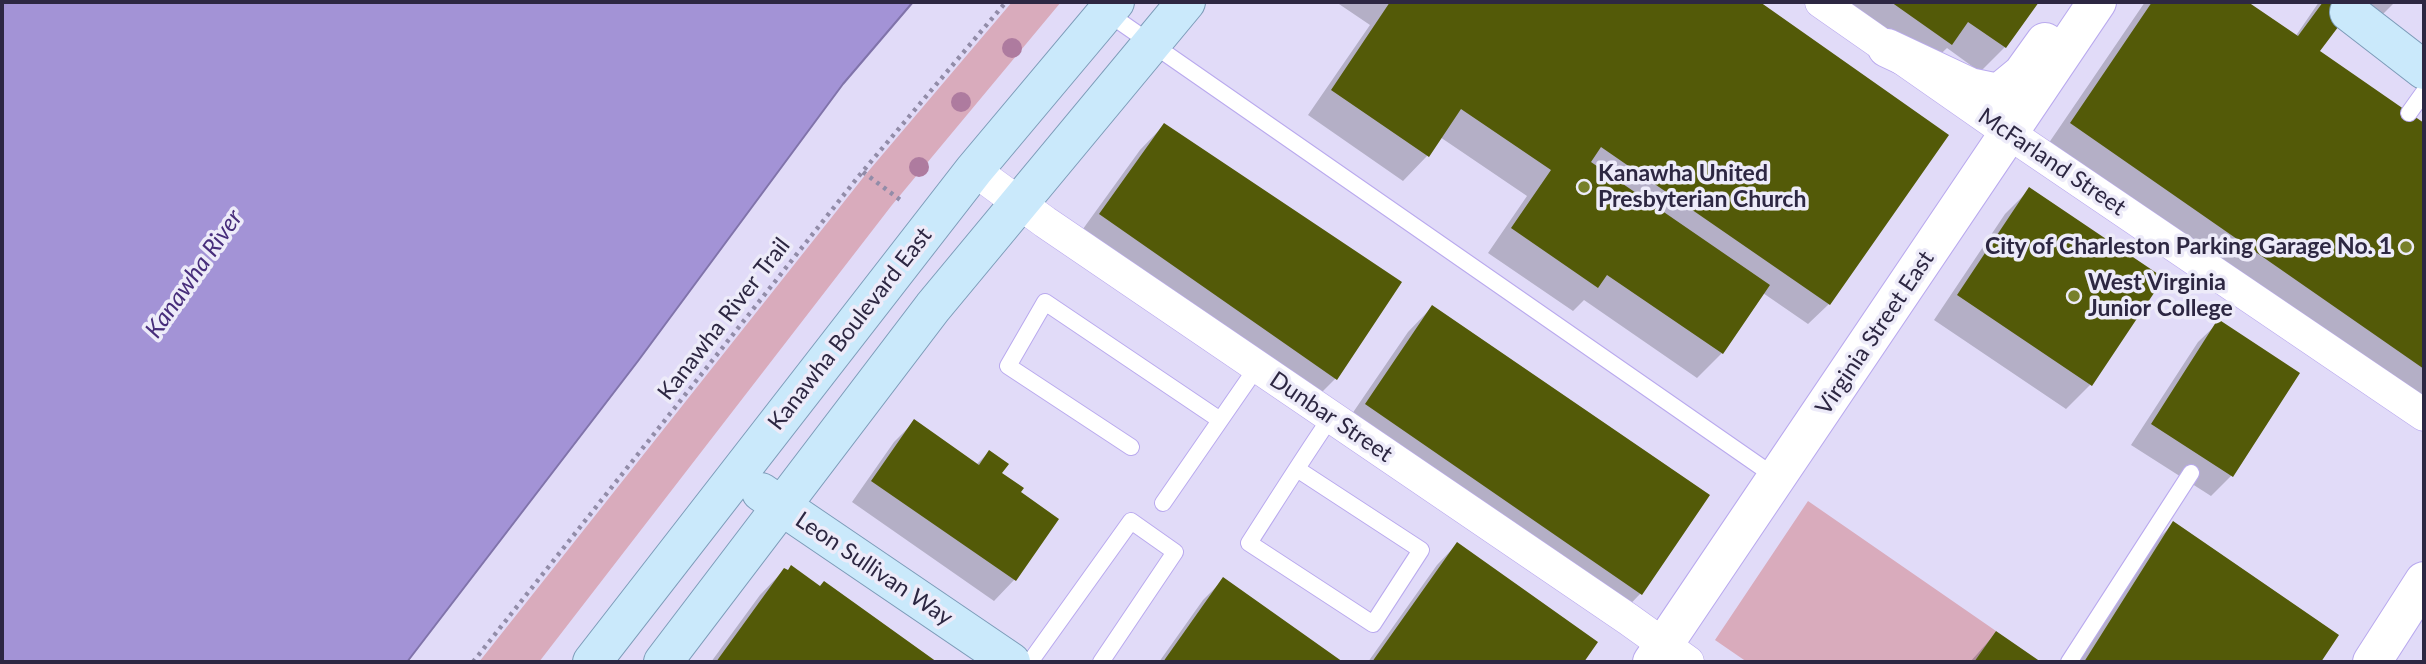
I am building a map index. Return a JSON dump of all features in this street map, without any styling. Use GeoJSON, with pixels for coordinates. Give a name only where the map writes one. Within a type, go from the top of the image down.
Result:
{"type":"FeatureCollection","features":[{"type":"Feature","properties":{"kind":"main road"},"geometry":{"type":"LineString","coordinates":[[663,662],[933,307],[1186,2]]}},
{"type":"Feature","properties":{"kind":"main road","name":"Virginia Street East"},"geometry":{"type":"LineString","coordinates":[[1668,656],[1777,478],[2097,2]]}},
{"type":"Feature","properties":{"kind":"main road","name":"Kanawha Boulevard East"},"geometry":{"type":"LineString","coordinates":[[592,662],[974,170],[1111,7]]}},
{"type":"Feature","properties":{"kind":"main road"},"geometry":{"type":"LineString","coordinates":[[2349,12],[2424,70]]}},
{"type":"Feature","properties":{"kind":"main road"},"geometry":{"type":"LineString","coordinates":[[1887,48],[1970,87],[1999,93],[2022,74],[2048,36],[2075,35]]}},
{"type":"Feature","properties":{"kind":"main road","name":"Leon Sullivan Way"},"geometry":{"type":"LineString","coordinates":[[737,476],[1011,661]]}},
{"type":"Feature","properties":{"kind":"main road"},"geometry":{"type":"LineString","coordinates":[[2372,662],[2424,581]]}},
{"type":"Feature","properties":{"kind":"street","name":"McFarland Street"},"geometry":{"type":"LineString","coordinates":[[1821,2],[2010,134],[2424,415]]}},
{"type":"Feature","properties":{"kind":"street","name":"Dunbar Street"},"geometry":{"type":"LineString","coordinates":[[974,170],[1331,417],[1668,656]]}},
{"type":"Feature","properties":{"kind":"lane"},"geometry":{"type":"LineString","coordinates":[[1111,7],[1151,43],[1777,478]]}},
{"type":"Feature","properties":{"kind":"lane"},"geometry":{"type":"LineString","coordinates":[[2409,113],[2424,92]]}},
{"type":"Feature","properties":{"kind":"lane"},"geometry":{"type":"LineString","coordinates":[[1131,447],[1008,366],[1045,302],[1220,420]]}},
{"type":"Feature","properties":{"kind":"lane"},"geometry":{"type":"LineString","coordinates":[[1163,503],[1258,366]]}},
{"type":"Feature","properties":{"kind":"lane"},"geometry":{"type":"LineString","coordinates":[[1297,469],[1421,550],[1374,624],[1249,543],[1297,469],[1331,417]]}},
{"type":"Feature","properties":{"kind":"lane"},"geometry":{"type":"LineString","coordinates":[[2069,662],[2192,473]]}},
{"type":"Feature","properties":{"kind":"lane"},"geometry":{"type":"LineString","coordinates":[[1011,661],[1131,521],[1175,552],[1101,662]]}},
{"type":"Feature","properties":{"kind":"path","name":"Kanawha River Trail"},"geometry":{"type":"LineString","coordinates":[[473,662],[863,172],[1006,2]]}},
{"type":"Feature","properties":{"kind":"path"},"geometry":{"type":"LineString","coordinates":[[863,172],[907,205]]}},
{"type":"Feature","properties":{"kind":"shaded area"},"geometry":{"type":"Polygon","coordinates":[[[1012,2],[1061,2],[892,205],[539,662],[479,662],[866,174],[1012,2]]]}},
{"type":"Feature","properties":{"kind":"shaded area"},"geometry":{"type":"Polygon","coordinates":[[[1808,501],[1996,631],[1974,662],[1747,662],[1715,640],[1808,501]]]}},
{"type":"Feature","properties":{"kind":"water","name":"Kanawha River"},"geometry":{"type":"Polygon","coordinates":[[[2,2],[913,2],[843,84],[638,361],[407,662],[2,662],[2,2]]]}},
{"type":"Feature","properties":{"kind":"building"},"geometry":{"type":"Polygon","coordinates":[[[1390,2],[1760,2],[1949,135],[1830,305],[1601,147],[1591,162],[1770,285],[1723,354],[1607,275],[1598,288],[1511,228],[1551,170],[1461,109],[1429,157],[1331,90],[1390,2]]]}},
{"type":"Feature","properties":{"kind":"building"},"geometry":{"type":"Polygon","coordinates":[[[1891,2],[2039,2],[2006,48],[1968,22],[1952,45],[1891,2]]]}},
{"type":"Feature","properties":{"kind":"building"},"geometry":{"type":"Polygon","coordinates":[[[2152,2],[2248,2],[2298,36],[2323,2],[2357,2],[2320,51],[2424,123],[2424,369],[2070,123],[2152,2]]]}},
{"type":"Feature","properties":{"kind":"building"},"geometry":{"type":"Polygon","coordinates":[[[1164,123],[1402,282],[1337,380],[1099,214],[1164,123]]]}},
{"type":"Feature","properties":{"kind":"building"},"geometry":{"type":"Polygon","coordinates":[[[2029,187],[2164,278],[2092,386],[1957,295],[2029,187]]]}},
{"type":"Feature","properties":{"kind":"building"},"geometry":{"type":"Polygon","coordinates":[[[1432,305],[1710,495],[1642,595],[1365,404],[1432,305]]]}},
{"type":"Feature","properties":{"kind":"building"},"geometry":{"type":"Polygon","coordinates":[[[2218,319],[2300,373],[2233,477],[2151,424],[2218,319]]]}},
{"type":"Feature","properties":{"kind":"building"},"geometry":{"type":"Polygon","coordinates":[[[914,419],[979,465],[989,450],[1009,464],[1002,473],[1024,488],[1021,492],[1059,519],[1016,581],[871,481],[914,419]]]}},
{"type":"Feature","properties":{"kind":"building"},"geometry":{"type":"Polygon","coordinates":[[[2173,521],[2339,635],[2321,662],[2084,662],[2173,521]]]}},
{"type":"Feature","properties":{"kind":"building"},"geometry":{"type":"Polygon","coordinates":[[[1457,542],[1598,642],[1584,662],[1372,662],[1457,542]]]}},
{"type":"Feature","properties":{"kind":"building"},"geometry":{"type":"Polygon","coordinates":[[[791,565],[820,586],[824,581],[937,662],[716,662],[784,568],[788,570],[791,565]]]}},
{"type":"Feature","properties":{"kind":"building"},"geometry":{"type":"Polygon","coordinates":[[[1223,577],[1343,662],[1163,662],[1223,577]]]}},
{"type":"Feature","properties":{"kind":"building"},"geometry":{"type":"Polygon","coordinates":[[[1996,631],[2041,662],[1974,662],[1996,631]]]}},
{"type":"Feature","properties":{"kind":"place","name":"Kanawha United Presbyterian Church"},"geometry":{"type":"Point","coordinates":[1584,187]}},
{"type":"Feature","properties":{"kind":"place","name":"City of Charleston Parking Garage No. 1"},"geometry":{"type":"Point","coordinates":[2406,247]}},
{"type":"Feature","properties":{"kind":"place","name":"West Virginia Junior College"},"geometry":{"type":"Point","coordinates":[2074,296]}}]}
